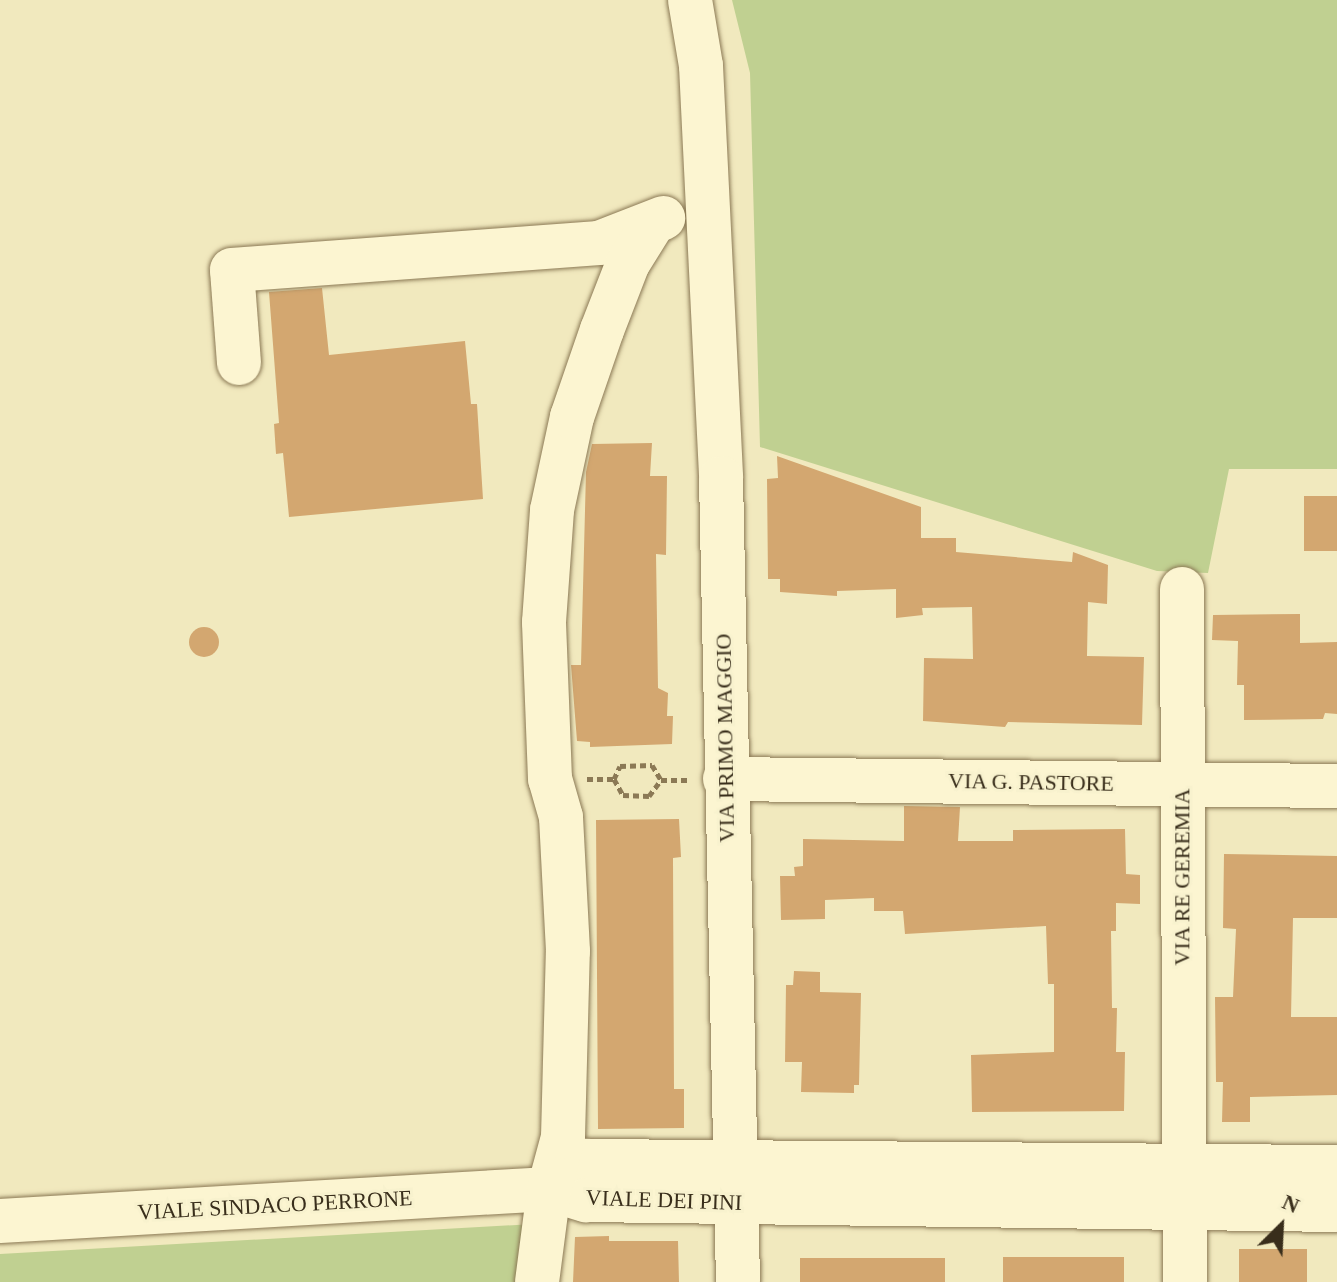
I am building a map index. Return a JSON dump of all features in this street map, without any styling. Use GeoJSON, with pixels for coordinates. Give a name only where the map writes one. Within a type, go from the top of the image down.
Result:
{"type":"FeatureCollection","features":[{"type":"Feature","properties":{"kind":"street","name":"VIA PRIMO MAGGIO"},"geometry":{"type":"LineString","coordinates":[[690,0],[701,66],[721,478],[738,1282]]}},
{"type":"Feature","properties":{"kind":"street"},"geometry":{"type":"LineString","coordinates":[[239,363],[232,270],[599,243],[653,223],[707,194]]}},
{"type":"Feature","properties":{"kind":"street"},"geometry":{"type":"LineString","coordinates":[[537,1282],[549,1189],[563,1137],[568,951],[561,817],[550,779],[544,622],[552,510],[572,417],[602,330],[628,263],[653,223]]}},
{"type":"Feature","properties":{"kind":"street","name":"VIA RE GEREMIA"},"geometry":{"type":"LineString","coordinates":[[1182,589],[1185,1282]]}},
{"type":"Feature","properties":{"kind":"street","name":"VIA G. PASTORE"},"geometry":{"type":"LineString","coordinates":[[725,779],[1337,786]]}},
{"type":"Feature","properties":{"kind":"street","name":"VIALE DEI PINI"},"geometry":{"type":"LineString","coordinates":[[549,1189],[585,1161],[735,1158],[1337,1167]]}},
{"type":"Feature","properties":{"kind":"street","name":"VIALE DEI PINI"},"geometry":{"type":"LineString","coordinates":[[549,1189],[586,1200],[736,1204],[1337,1210]]}},
{"type":"Feature","properties":{"kind":"street","name":"VIALE SINDACO PERRONE"},"geometry":{"type":"LineString","coordinates":[[0,1221],[549,1189]]}},
{"type":"Feature","properties":{"kind":"path"},"geometry":{"type":"LineString","coordinates":[[614,779],[620,766],[652,765],[661,780]]}},
{"type":"Feature","properties":{"kind":"path"},"geometry":{"type":"LineString","coordinates":[[550,779],[614,779]]}},
{"type":"Feature","properties":{"kind":"path"},"geometry":{"type":"LineString","coordinates":[[614,779],[623,795],[649,796],[661,780]]}},
{"type":"Feature","properties":{"kind":"path"},"geometry":{"type":"LineString","coordinates":[[661,780],[725,779]]}},
{"type":"Feature","properties":{"kind":"green space"},"geometry":{"type":"Polygon","coordinates":[[[732,0],[1337,0],[1337,469],[1229,469],[1208,573],[1157,571],[760,447],[750,73],[732,0]]]}},
{"type":"Feature","properties":{"kind":"green space"},"geometry":{"type":"Polygon","coordinates":[[[534,1224],[523,1282],[0,1282],[0,1254],[534,1224]]]}},
{"type":"Feature","properties":{"kind":"building"},"geometry":{"type":"Polygon","coordinates":[[[322,288],[329,355],[465,341],[471,404],[477,404],[483,499],[289,517],[283,453],[276,454],[274,424],[279,423],[269,292],[322,288]]]}},
{"type":"Feature","properties":{"kind":"building"},"geometry":{"type":"Polygon","coordinates":[[[652,443],[650,476],[667,476],[666,555],[656,554],[658,688],[668,693],[667,716],[673,716],[672,744],[590,747],[590,742],[577,741],[571,665],[581,665],[586,472],[592,444],[652,443]]]}},
{"type":"Feature","properties":{"kind":"building"},"geometry":{"type":"Polygon","coordinates":[[[777,456],[921,507],[921,538],[956,538],[956,552],[1072,562],[1073,552],[1108,565],[1107,604],[1088,602],[1087,656],[1144,657],[1142,725],[1008,722],[1005,727],[923,721],[924,658],[973,659],[972,607],[922,608],[923,615],[896,618],[896,589],[837,591],[837,596],[780,592],[780,579],[768,579],[767,479],[778,478],[777,456]]]}},
{"type":"Feature","properties":{"kind":"building"},"geometry":{"type":"Polygon","coordinates":[[[1304,496],[1337,496],[1337,551],[1304,551],[1304,496]]]}},
{"type":"Feature","properties":{"kind":"building"},"geometry":{"type":"Polygon","coordinates":[[[1300,614],[1300,643],[1337,642],[1337,714],[1325,713],[1323,719],[1244,720],[1244,685],[1237,685],[1238,641],[1212,640],[1213,615],[1300,614]]]}},
{"type":"Feature","properties":{"kind":"building"},"geometry":{"type":"Polygon","coordinates":[[[204,627],[215,631],[219,642],[215,653],[204,657],[193,653],[189,642],[193,631],[204,627]]]}},
{"type":"Feature","properties":{"kind":"building"},"geometry":{"type":"Polygon","coordinates":[[[904,806],[960,807],[958,841],[1013,841],[1013,830],[1125,829],[1126,874],[1140,875],[1140,904],[1116,903],[1116,931],[1111,931],[1112,1008],[1117,1008],[1116,1052],[1125,1052],[1124,1111],[972,1112],[971,1055],[1054,1052],[1054,984],[1048,984],[1046,926],[905,934],[903,911],[874,911],[874,898],[825,900],[825,919],[781,920],[780,876],[795,876],[794,867],[803,866],[803,839],[904,841],[904,806]]]}},
{"type":"Feature","properties":{"kind":"building"},"geometry":{"type":"Polygon","coordinates":[[[679,819],[681,857],[673,858],[674,1089],[684,1089],[684,1128],[598,1129],[596,820],[679,819]]]}},
{"type":"Feature","properties":{"kind":"building"},"geometry":{"type":"Polygon","coordinates":[[[1224,854],[1337,856],[1337,918],[1293,918],[1291,1017],[1337,1017],[1337,1095],[1250,1097],[1250,1122],[1222,1122],[1223,1082],[1216,1082],[1215,997],[1233,997],[1236,929],[1223,928],[1224,854]]]}},
{"type":"Feature","properties":{"kind":"building"},"geometry":{"type":"Polygon","coordinates":[[[794,971],[820,972],[820,992],[861,993],[859,1085],[854,1085],[854,1093],[801,1092],[802,1062],[785,1062],[786,985],[793,985],[794,971]]]}},
{"type":"Feature","properties":{"kind":"building"},"geometry":{"type":"Polygon","coordinates":[[[609,1236],[609,1241],[678,1241],[679,1282],[573,1282],[575,1237],[609,1236]]]}},
{"type":"Feature","properties":{"kind":"building"},"geometry":{"type":"Polygon","coordinates":[[[1239,1249],[1307,1249],[1307,1282],[1239,1282],[1239,1249]]]}},
{"type":"Feature","properties":{"kind":"building"},"geometry":{"type":"Polygon","coordinates":[[[1003,1257],[1124,1257],[1124,1282],[1003,1282],[1003,1257]]]}},
{"type":"Feature","properties":{"kind":"building"},"geometry":{"type":"Polygon","coordinates":[[[800,1258],[945,1258],[945,1282],[800,1282],[800,1258]]]}}]}
